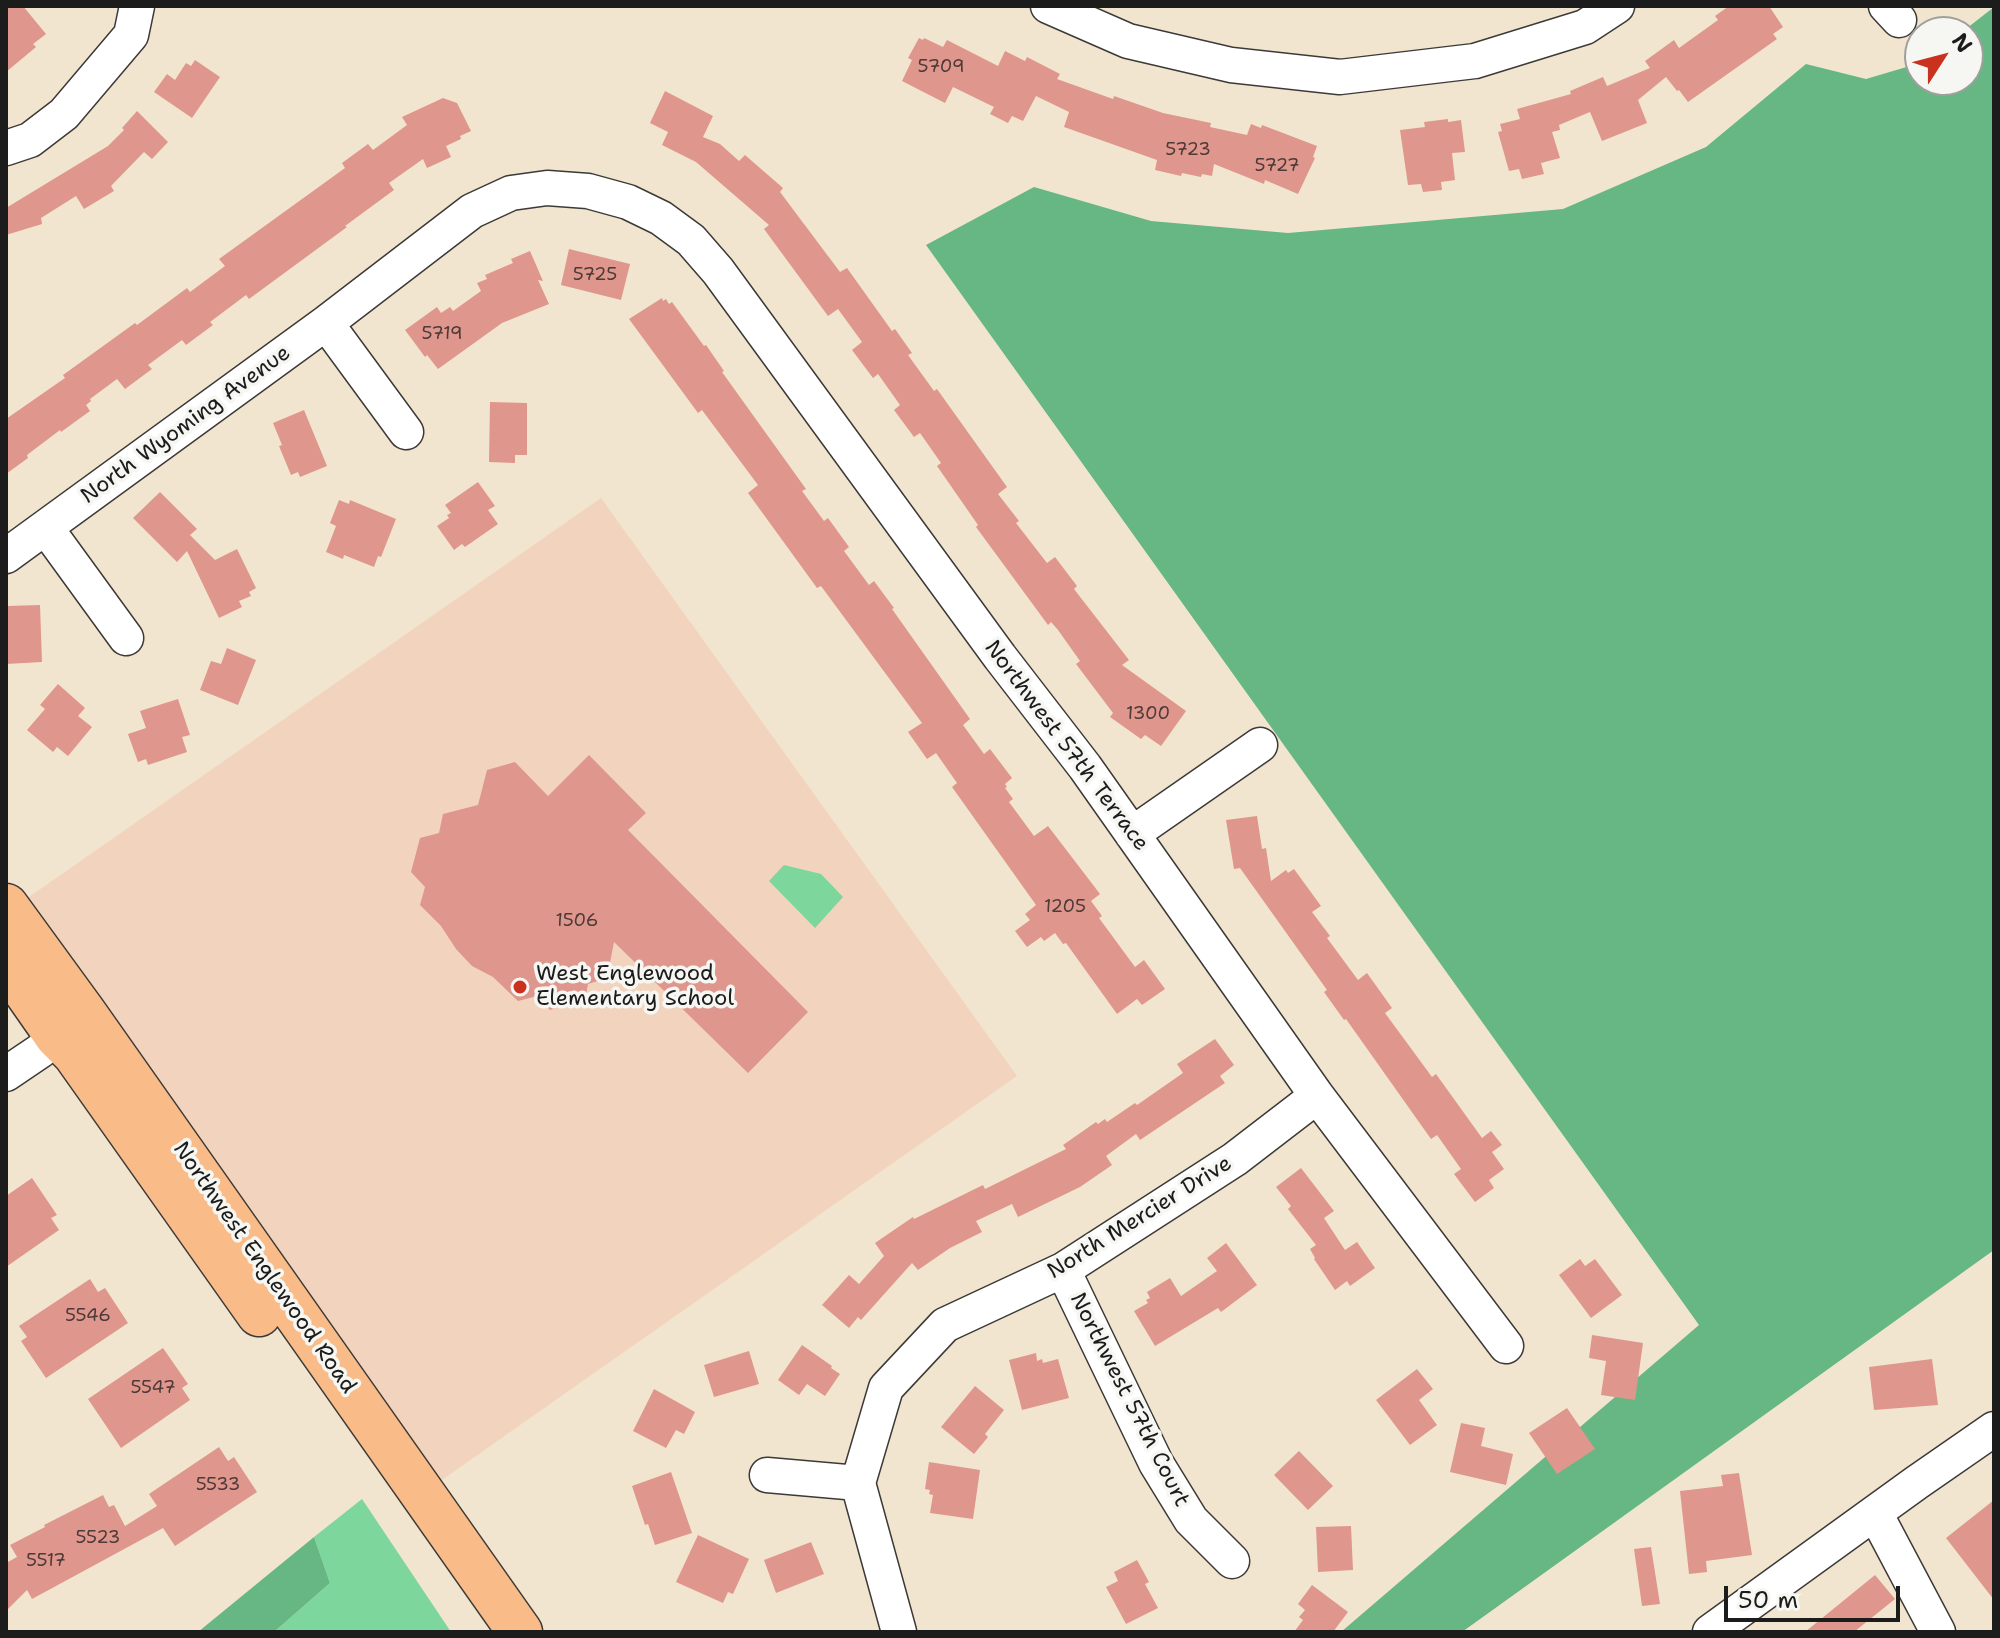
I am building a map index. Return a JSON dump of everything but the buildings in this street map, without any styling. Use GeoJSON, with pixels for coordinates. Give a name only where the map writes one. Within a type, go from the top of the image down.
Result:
{"type":"FeatureCollection","features":[{"type":"Feature","properties":{"kind":"main road","name":"Northwest Englewood Road"},"geometry":{"type":"LineString","coordinates":[[6,906],[40,999],[75,1054],[483,1632]]}},
{"type":"Feature","properties":{"kind":"main road","name":"Northwest Englewood Road"},"geometry":{"type":"LineString","coordinates":[[40,999],[520,1632]]}},
{"type":"Feature","properties":{"kind":"street"},"geometry":{"type":"LineString","coordinates":[[6,148],[30,140],[64,114],[131,35],[137,6]]}},
{"type":"Feature","properties":{"kind":"street"},"geometry":{"type":"LineString","coordinates":[[1048,6],[1143,45],[1231,65],[1340,77],[1475,61],[1585,27],[1617,6]]}},
{"type":"Feature","properties":{"kind":"street","name":"North Wyoming Avenue"},"geometry":{"type":"LineString","coordinates":[[6,556],[326,323],[472,211],[511,193],[547,188],[588,191]]}},
{"type":"Feature","properties":{"kind":"street","name":"Northwest 57th Terrace"},"geometry":{"type":"LineString","coordinates":[[588,191],[628,202],[661,218],[691,240],[718,271],[1000,657],[1085,767],[1317,1096],[1506,1346]]}},
{"type":"Feature","properties":{"kind":"street"},"geometry":{"type":"LineString","coordinates":[[326,323],[406,432]]}},
{"type":"Feature","properties":{"kind":"street"},"geometry":{"type":"LineString","coordinates":[[46,528],[126,638]]}},
{"type":"Feature","properties":{"kind":"street"},"geometry":{"type":"LineString","coordinates":[[1132,834],[1260,745]]}},
{"type":"Feature","properties":{"kind":"street"},"geometry":{"type":"LineString","coordinates":[[6,1074],[40,1051],[40,999]]}},
{"type":"Feature","properties":{"kind":"street","name":"North Mercier Drive"},"geometry":{"type":"LineString","coordinates":[[858,1483],[886,1388],[945,1325],[1063,1270],[1235,1159],[1317,1096]]}},
{"type":"Feature","properties":{"kind":"street","name":"Northwest 57th Court"},"geometry":{"type":"LineString","coordinates":[[1063,1270],[1156,1463],[1191,1520],[1232,1561]]}},
{"type":"Feature","properties":{"kind":"street"},"geometry":{"type":"LineString","coordinates":[[1710,1632],[1994,1429]]}},
{"type":"Feature","properties":{"kind":"street"},"geometry":{"type":"LineString","coordinates":[[767,1475],[858,1483],[899,1632]]}},
{"type":"Feature","properties":{"kind":"street"},"geometry":{"type":"LineString","coordinates":[[1875,1513],[1938,1632]]}},
{"type":"Feature","properties":{"kind":"shaded area","name":"West Englewood Elementary School"},"geometry":{"type":"Polygon","coordinates":[[[601,498],[1017,1076],[432,1487],[26,899],[601,498]]]}},
{"type":"Feature","properties":{"kind":"green space"},"geometry":{"type":"Polygon","coordinates":[[[1994,7],[1994,1250],[1462,1632],[1341,1632],[1699,1325],[926,245],[1034,187],[1151,221],[1288,233],[1563,209],[1706,147],[1806,64],[1866,79],[1904,68],[1904,96],[1984,96],[1982,16],[1994,7]]]}},
{"type":"Feature","properties":{"kind":"green space"},"geometry":{"type":"Polygon","coordinates":[[[784,865],[821,874],[843,897],[815,928],[769,881],[784,865]]]}},
{"type":"Feature","properties":{"kind":"green space"},"geometry":{"type":"Polygon","coordinates":[[[362,1499],[451,1632],[274,1632],[330,1583],[314,1537],[362,1499]]]}},
{"type":"Feature","properties":{"kind":"green space"},"geometry":{"type":"Polygon","coordinates":[[[314,1537],[330,1583],[274,1632],[198,1632],[314,1537]]]}},
{"type":"Feature","properties":{"kind":"place","name":"West Englewood Elementary School"},"geometry":{"type":"Point","coordinates":[520,987]}}]}
